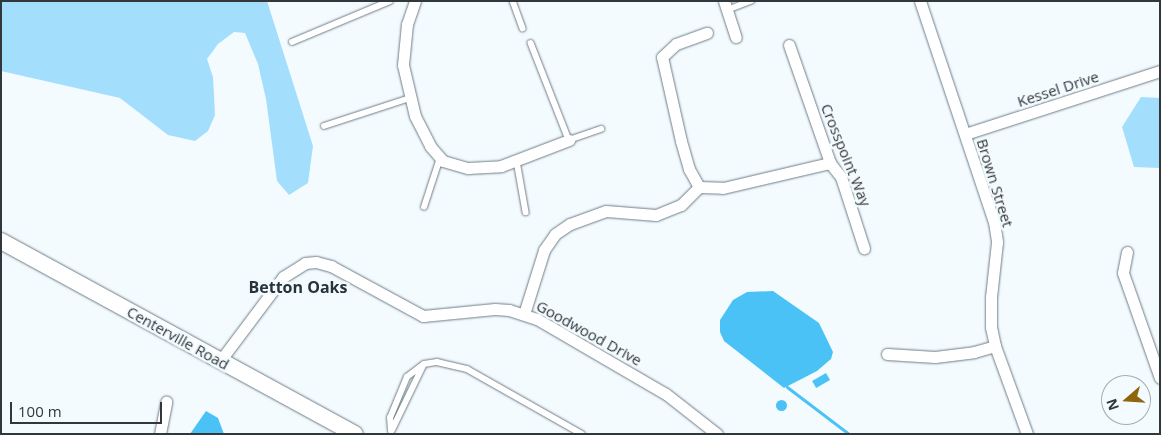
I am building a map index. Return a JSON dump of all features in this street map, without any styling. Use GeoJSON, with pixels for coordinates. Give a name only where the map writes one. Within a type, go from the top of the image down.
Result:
{"type":"FeatureCollection","features":[{"type":"Feature","properties":{"kind":"main road","name":"Centerville Road"},"geometry":{"type":"LineString","coordinates":[[1,241],[355,434]]}},
{"type":"Feature","properties":{"kind":"street"},"geometry":{"type":"LineString","coordinates":[[416,1],[407,24],[403,65],[410,98],[419,126],[440,158],[468,168],[517,161],[569,140]]}},
{"type":"Feature","properties":{"kind":"street","name":"Brown Street"},"geometry":{"type":"LineString","coordinates":[[920,1],[991,212],[998,242],[990,315],[995,346],[1027,434]]}},
{"type":"Feature","properties":{"kind":"street"},"geometry":{"type":"LineString","coordinates":[[726,6],[736,36]]}},
{"type":"Feature","properties":{"kind":"street"},"geometry":{"type":"LineString","coordinates":[[699,187],[689,169],[681,141],[662,57],[676,44],[707,32]]}},
{"type":"Feature","properties":{"kind":"street","name":"Crosspoint Way"},"geometry":{"type":"LineString","coordinates":[[789,45],[830,163],[841,176],[864,248]]}},
{"type":"Feature","properties":{"kind":"street","name":"Kessel Drive"},"geometry":{"type":"LineString","coordinates":[[965,134],[1160,71]]}},
{"type":"Feature","properties":{"kind":"street"},"geometry":{"type":"LineString","coordinates":[[524,314],[544,250],[555,234],[570,224],[606,212],[642,216],[671,210],[699,187],[723,188],[830,163]]}},
{"type":"Feature","properties":{"kind":"street"},"geometry":{"type":"LineString","coordinates":[[1127,252],[1123,273],[1160,378]]}},
{"type":"Feature","properties":{"kind":"street","name":"Goodwood Drive"},"geometry":{"type":"LineString","coordinates":[[220,361],[276,285],[293,268],[305,263],[331,266],[423,316],[495,309],[524,314],[666,394],[717,434]]}},
{"type":"Feature","properties":{"kind":"street"},"geometry":{"type":"LineString","coordinates":[[887,354],[935,357],[974,352],[995,346]]}},
{"type":"Feature","properties":{"kind":"street"},"geometry":{"type":"LineString","coordinates":[[160,434],[166,402]]}},
{"type":"Feature","properties":{"kind":"lane"},"geometry":{"type":"LineString","coordinates":[[292,42],[390,1]]}},
{"type":"Feature","properties":{"kind":"lane"},"geometry":{"type":"LineString","coordinates":[[513,1],[523,28]]}},
{"type":"Feature","properties":{"kind":"lane"},"geometry":{"type":"LineString","coordinates":[[726,6],[751,1]]}},
{"type":"Feature","properties":{"kind":"lane"},"geometry":{"type":"LineString","coordinates":[[531,43],[569,140],[601,129]]}},
{"type":"Feature","properties":{"kind":"lane"},"geometry":{"type":"LineString","coordinates":[[324,126],[410,98]]}},
{"type":"Feature","properties":{"kind":"lane"},"geometry":{"type":"LineString","coordinates":[[424,207],[440,158]]}},
{"type":"Feature","properties":{"kind":"lane"},"geometry":{"type":"LineString","coordinates":[[517,161],[526,212]]}},
{"type":"Feature","properties":{"kind":"lane"},"geometry":{"type":"LineString","coordinates":[[390,432],[390,418],[397,395],[407,377],[424,364],[437,362],[467,369],[582,434]]}},
{"type":"Feature","properties":{"kind":"lane"},"geometry":{"type":"LineString","coordinates":[[390,432],[424,364]]}},
{"type":"Feature","properties":{"kind":"shaded area"},"geometry":{"type":"Polygon","coordinates":[[[1,1],[267,1],[313,146],[308,183],[289,195],[277,181],[266,99],[258,64],[245,33],[234,32],[218,44],[207,59],[213,77],[215,115],[208,131],[195,141],[168,135],[120,98],[1,71],[1,1]]]}},
{"type":"Feature","properties":{"kind":"shaded area"},"geometry":{"type":"Polygon","coordinates":[[[1141,97],[1160,98],[1160,168],[1134,167],[1122,127],[1141,97]]]}},
{"type":"Feature","properties":{"kind":"shaded area"},"geometry":{"type":"Polygon","coordinates":[[[773,291],[819,323],[833,352],[831,359],[817,371],[784,388],[724,341],[720,332],[720,320],[733,300],[747,292],[773,291]]]}},
{"type":"Feature","properties":{"kind":"shaded area"},"geometry":{"type":"Polygon","coordinates":[[[826,373],[830,380],[816,388],[812,381],[826,373]]]}},
{"type":"Feature","properties":{"kind":"shaded area"},"geometry":{"type":"Polygon","coordinates":[[[781,399],[787,405],[781,411],[775,405],[781,399]]]}},
{"type":"Feature","properties":{"kind":"shaded area"},"geometry":{"type":"Polygon","coordinates":[[[206,411],[218,418],[224,434],[190,434],[206,411]]]}},
{"type":"Feature","properties":{"kind":"waterway"},"geometry":{"type":"LineString","coordinates":[[787,387],[849,434]]}},
{"type":"Feature","properties":{"kind":"district","name":"Betton Oaks"},"geometry":{"type":"Point","coordinates":[298,287]}}]}
